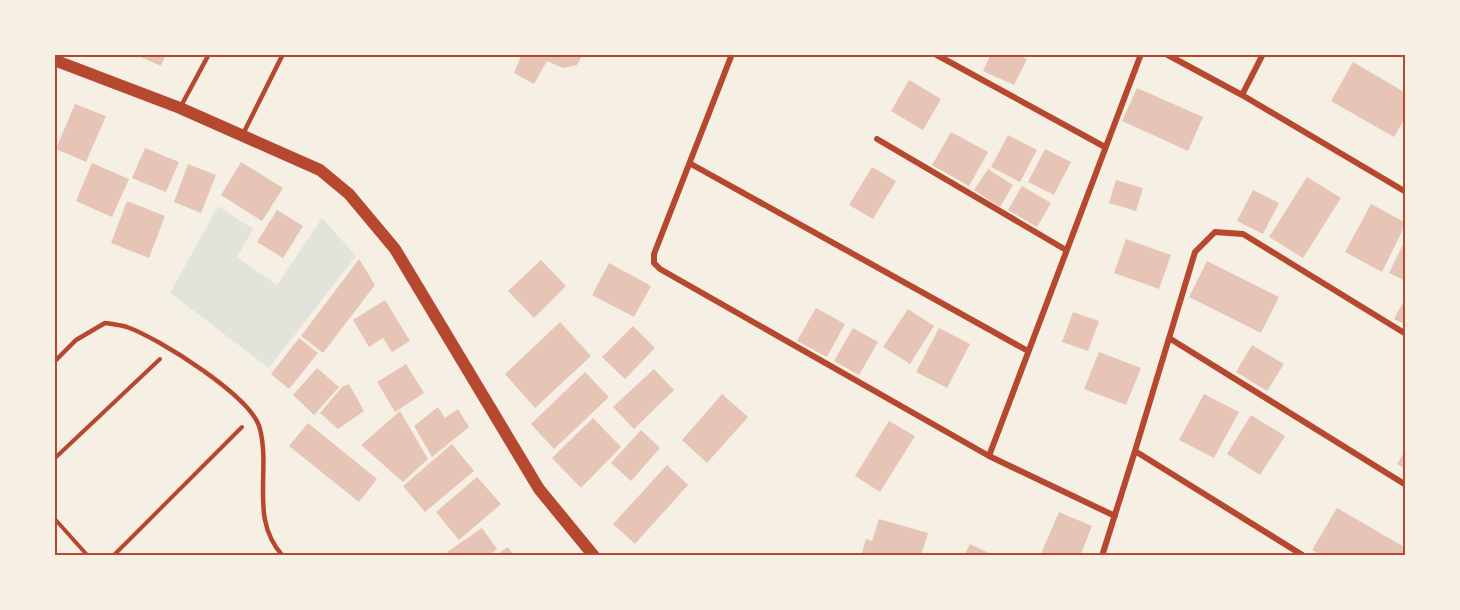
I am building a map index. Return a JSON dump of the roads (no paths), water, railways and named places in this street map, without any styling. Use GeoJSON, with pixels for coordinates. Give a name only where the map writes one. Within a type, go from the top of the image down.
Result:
{"type":"FeatureCollection","features":[{"type":"Feature","properties":{"kind":"main road"},"geometry":{"type":"LineString","coordinates":[[60,59],[180,108],[320,170],[349,194],[395,249],[539,489],[594,556]]}},
{"type":"Feature","properties":{"kind":"street"},"geometry":{"type":"LineString","coordinates":[[732,54],[654,254],[654,262],[660,269],[989,456],[1115,516]]}},
{"type":"Feature","properties":{"kind":"street"},"geometry":{"type":"LineString","coordinates":[[935,54],[1105,147]]}},
{"type":"Feature","properties":{"kind":"street"},"geometry":{"type":"LineString","coordinates":[[989,456],[1141,54]]}},
{"type":"Feature","properties":{"kind":"street"},"geometry":{"type":"LineString","coordinates":[[1166,54],[1242,95],[1406,192]]}},
{"type":"Feature","properties":{"kind":"street"},"geometry":{"type":"LineString","coordinates":[[1242,95],[1263,54]]}},
{"type":"Feature","properties":{"kind":"street"},"geometry":{"type":"LineString","coordinates":[[877,139],[1066,250]]}},
{"type":"Feature","properties":{"kind":"street"},"geometry":{"type":"LineString","coordinates":[[691,164],[1028,351]]}},
{"type":"Feature","properties":{"kind":"street"},"geometry":{"type":"LineString","coordinates":[[1102,556],[1195,252],[1215,232],[1243,234],[1406,334]]}},
{"type":"Feature","properties":{"kind":"street"},"geometry":{"type":"LineString","coordinates":[[1169,338],[1406,485]]}},
{"type":"Feature","properties":{"kind":"street"},"geometry":{"type":"LineString","coordinates":[[1135,451],[1304,556]]}},
{"type":"Feature","properties":{"kind":"lane"},"geometry":{"type":"LineString","coordinates":[[180,108],[209,54]]}},
{"type":"Feature","properties":{"kind":"lane"},"geometry":{"type":"LineString","coordinates":[[242,136],[283,54]]}},
{"type":"Feature","properties":{"kind":"lane"},"geometry":{"type":"LineString","coordinates":[[54,362],[76,340],[105,323],[127,327],[171,349],[244,401],[260,426],[265,463],[262,514],[277,549],[283,556]]}}]}
